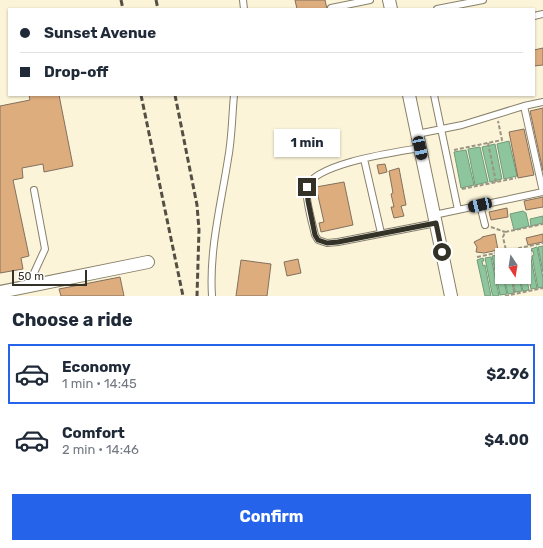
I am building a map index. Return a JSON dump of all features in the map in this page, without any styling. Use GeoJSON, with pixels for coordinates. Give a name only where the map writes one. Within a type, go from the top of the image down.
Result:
{"type":"FeatureCollection","features":[{"type":"Feature","properties":{"kind":"street"},"geometry":{"type":"LineString","coordinates":[[409,96],[451,296]]}},
{"type":"Feature","properties":{"kind":"street"},"geometry":{"type":"LineString","coordinates":[[0,292],[148,262]]}},
{"type":"Feature","properties":{"kind":"lane"},"geometry":{"type":"LineString","coordinates":[[331,8],[370,0]]}},
{"type":"Feature","properties":{"kind":"lane"},"geometry":{"type":"LineString","coordinates":[[440,8],[451,3],[483,0]]}},
{"type":"Feature","properties":{"kind":"lane"},"geometry":{"type":"LineString","coordinates":[[212,296],[211,279],[215,236],[229,157],[234,96]]}},
{"type":"Feature","properties":{"kind":"lane"},"geometry":{"type":"LineString","coordinates":[[434,96],[458,210]]}},
{"type":"Feature","properties":{"kind":"lane"},"geometry":{"type":"LineString","coordinates":[[418,134],[441,128],[462,125],[524,106],[543,102]]}},
{"type":"Feature","properties":{"kind":"lane"},"geometry":{"type":"LineString","coordinates":[[420,148],[351,162],[324,171],[313,179],[307,187],[308,201],[315,235],[318,240],[327,243],[338,242],[381,234],[435,219],[458,210],[543,192],[524,106]]}},
{"type":"Feature","properties":{"kind":"lane"},"geometry":{"type":"LineString","coordinates":[[364,159],[381,234]]}},
{"type":"Feature","properties":{"kind":"lane"},"geometry":{"type":"LineString","coordinates":[[28,286],[45,249],[34,190]]}},
{"type":"Feature","properties":{"kind":"lane"},"geometry":{"type":"LineString","coordinates":[[480,205],[485,225]]}},
{"type":"Feature","properties":{"kind":"path"},"geometry":{"type":"LineString","coordinates":[[454,150],[502,140],[497,114]]}},
{"type":"Feature","properties":{"kind":"path"},"geometry":{"type":"LineString","coordinates":[[488,143],[496,182]]}},
{"type":"Feature","properties":{"kind":"path"},"geometry":{"type":"LineString","coordinates":[[462,189],[516,178]]}},
{"type":"Feature","properties":{"kind":"path"},"geometry":{"type":"LineString","coordinates":[[485,225],[505,232],[543,224]]}},
{"type":"Feature","properties":{"kind":"path"},"geometry":{"type":"LineString","coordinates":[[505,232],[503,236],[505,248]]}},
{"type":"Feature","properties":{"kind":"path"},"geometry":{"type":"LineString","coordinates":[[520,248],[543,243]]}},
{"type":"Feature","properties":{"kind":"path"},"geometry":{"type":"LineString","coordinates":[[477,257],[495,253]]}},
{"type":"Feature","properties":{"kind":"path"},"geometry":{"type":"LineString","coordinates":[[513,284],[515,294]]}},
{"type":"Feature","properties":{"kind":"path"},"geometry":{"type":"LineString","coordinates":[[505,296],[543,288]]}},
{"type":"Feature","properties":{"kind":"shaded area"},"geometry":{"type":"Polygon","coordinates":[[[509,141],[517,176],[504,179],[497,144],[509,141]]]}},
{"type":"Feature","properties":{"kind":"shaded area"},"geometry":{"type":"Polygon","coordinates":[[[495,144],[502,179],[490,182],[482,147],[495,144]]]}},
{"type":"Feature","properties":{"kind":"shaded area"},"geometry":{"type":"Polygon","coordinates":[[[480,147],[488,182],[475,185],[468,149],[480,147]]]}},
{"type":"Feature","properties":{"kind":"shaded area"},"geometry":{"type":"Polygon","coordinates":[[[466,150],[474,185],[461,188],[454,152],[466,150]]]}},
{"type":"Feature","properties":{"kind":"shaded area"},"geometry":{"type":"Polygon","coordinates":[[[523,211],[526,213],[529,226],[514,230],[510,214],[523,211]]]}},
{"type":"Feature","properties":{"kind":"shaded area"},"geometry":{"type":"Polygon","coordinates":[[[543,216],[543,223],[531,226],[530,219],[543,216]]]}},
{"type":"Feature","properties":{"kind":"shaded area"},"geometry":{"type":"Polygon","coordinates":[[[543,246],[543,272],[538,247],[543,246]]]}},
{"type":"Feature","properties":{"kind":"shaded area"},"geometry":{"type":"Polygon","coordinates":[[[537,247],[543,278],[543,287],[538,288],[532,256],[534,255],[531,249],[537,247]]]}},
{"type":"Feature","properties":{"kind":"shaded area"},"geometry":{"type":"Polygon","coordinates":[[[492,256],[495,256],[495,271],[492,256]]]}},
{"type":"Feature","properties":{"kind":"shaded area"},"geometry":{"type":"Polygon","coordinates":[[[491,257],[495,284],[497,284],[499,296],[493,296],[485,258],[491,257]]]}},
{"type":"Feature","properties":{"kind":"shaded area"},"geometry":{"type":"Polygon","coordinates":[[[483,258],[483,266],[485,265],[491,296],[485,296],[477,260],[483,258]]]}},
{"type":"Feature","properties":{"kind":"shaded area"},"geometry":{"type":"Polygon","coordinates":[[[531,259],[537,288],[531,289],[530,284],[531,259]]]}},
{"type":"Feature","properties":{"kind":"shaded area"},"geometry":{"type":"Polygon","coordinates":[[[498,284],[505,284],[507,294],[500,295],[498,284]]]}},
{"type":"Feature","properties":{"kind":"shaded area"},"geometry":{"type":"Polygon","coordinates":[[[506,284],[512,284],[514,293],[508,294],[506,284]]]}},
{"type":"Feature","properties":{"kind":"shaded area"},"geometry":{"type":"Polygon","coordinates":[[[513,284],[520,284],[522,291],[515,292],[513,284]]]}},
{"type":"Feature","properties":{"kind":"shaded area"},"geometry":{"type":"Polygon","coordinates":[[[522,284],[528,284],[529,290],[523,291],[522,284]]]}},
{"type":"Feature","properties":{"kind":"building"},"geometry":{"type":"Polygon","coordinates":[[[295,0],[325,0],[327,8],[297,8],[295,0]]]}},
{"type":"Feature","properties":{"kind":"building"},"geometry":{"type":"Polygon","coordinates":[[[543,48],[543,65],[535,66],[535,50],[543,48]]]}},
{"type":"Feature","properties":{"kind":"building"},"geometry":{"type":"Polygon","coordinates":[[[29,96],[59,96],[73,166],[44,172],[43,164],[22,168],[23,178],[13,180],[29,256],[21,258],[23,269],[0,273],[0,106],[30,100],[29,96]]]}},
{"type":"Feature","properties":{"kind":"building"},"geometry":{"type":"Polygon","coordinates":[[[543,108],[543,171],[530,111],[543,108]]]}},
{"type":"Feature","properties":{"kind":"building"},"geometry":{"type":"Polygon","coordinates":[[[524,129],[534,175],[518,178],[509,132],[524,129]]]}},
{"type":"Feature","properties":{"kind":"building"},"geometry":{"type":"Polygon","coordinates":[[[385,164],[387,172],[379,174],[377,165],[385,164]]]}},
{"type":"Feature","properties":{"kind":"building"},"geometry":{"type":"Polygon","coordinates":[[[399,168],[406,205],[401,206],[404,216],[394,218],[391,207],[394,207],[389,171],[399,168]]]}},
{"type":"Feature","properties":{"kind":"building"},"geometry":{"type":"Polygon","coordinates":[[[344,182],[353,225],[321,232],[319,223],[324,222],[316,187],[344,182]]]}},
{"type":"Feature","properties":{"kind":"building"},"geometry":{"type":"Polygon","coordinates":[[[543,197],[543,207],[526,210],[524,201],[543,197]]]}},
{"type":"Feature","properties":{"kind":"building"},"geometry":{"type":"Polygon","coordinates":[[[507,208],[508,217],[491,220],[489,212],[507,208]]]}},
{"type":"Feature","properties":{"kind":"building"},"geometry":{"type":"Polygon","coordinates":[[[495,234],[498,248],[495,248],[495,251],[484,253],[476,252],[477,247],[474,242],[482,237],[495,234]]]}},
{"type":"Feature","properties":{"kind":"building"},"geometry":{"type":"Polygon","coordinates":[[[543,234],[543,242],[528,245],[526,238],[543,234]]]}},
{"type":"Feature","properties":{"kind":"building"},"geometry":{"type":"Polygon","coordinates":[[[298,259],[301,273],[287,276],[284,262],[298,259]]]}},
{"type":"Feature","properties":{"kind":"building"},"geometry":{"type":"Polygon","coordinates":[[[241,260],[271,264],[267,296],[236,296],[241,260]]]}},
{"type":"Feature","properties":{"kind":"building"},"geometry":{"type":"Polygon","coordinates":[[[120,277],[124,296],[61,296],[59,289],[120,277]]]}},
{"type":"Feature","properties":{"kind":"railway"},"geometry":{"type":"LineString","coordinates":[[121,0],[123,8]]}},
{"type":"Feature","properties":{"kind":"railway"},"geometry":{"type":"LineString","coordinates":[[156,0],[158,8]]}},
{"type":"Feature","properties":{"kind":"railway"},"geometry":{"type":"LineString","coordinates":[[141,96],[183,296]]}},
{"type":"Feature","properties":{"kind":"railway"},"geometry":{"type":"LineString","coordinates":[[175,96],[197,205],[199,230],[197,296]]}},
{"type":"Feature","properties":{"kind":"route"},"geometry":{"type":"LineString","coordinates":[[307,187],[308,201],[315,235],[318,240],[327,243],[338,242],[436,223],[442,252]]}}]}
